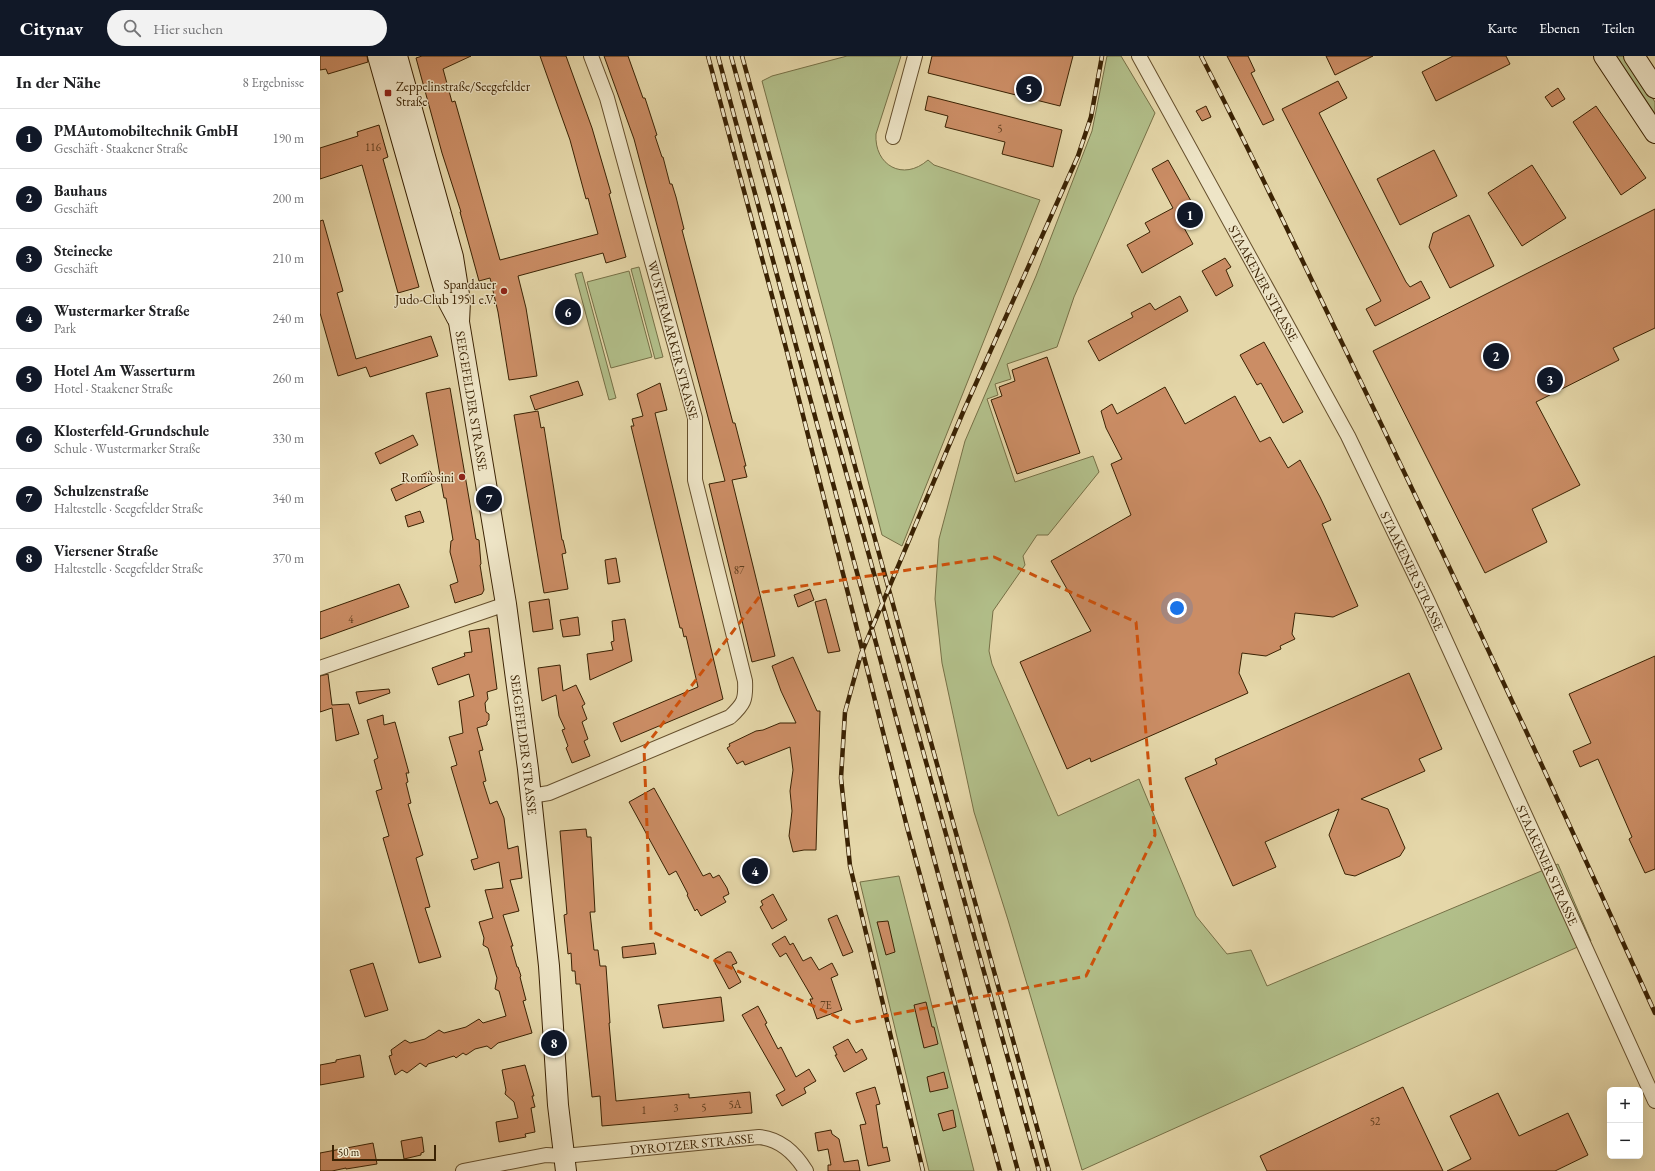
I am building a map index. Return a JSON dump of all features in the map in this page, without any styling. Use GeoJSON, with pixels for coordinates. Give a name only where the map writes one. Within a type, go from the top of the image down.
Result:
{"type":"FeatureCollection","features":[{"type":"Feature","properties":{"kind":"street","name":"SEEGEFELDER STRASSE"},"geometry":{"type":"LineString","coordinates":[[378,56],[446,299],[459,322]]}},
{"type":"Feature","properties":{"kind":"street","name":"SEEGEFELDER STRASSE"},"geometry":{"type":"LineString","coordinates":[[397,56],[453,257],[460,301],[459,322],[506,604],[531,796],[549,966],[558,1105],[565,1164]]}},
{"type":"Feature","properties":{"kind":"street","name":"WUSTERMARKER STRASSE"},"geometry":{"type":"LineString","coordinates":[[531,796],[548,793],[730,717],[740,708],[746,698],[745,681],[695,480],[695,418],[607,98],[591,56]]}},
{"type":"Feature","properties":{"kind":"street"},"geometry":{"type":"LineString","coordinates":[[893,137],[915,56]]}},
{"type":"Feature","properties":{"kind":"street","name":"STAAKENER STRASSE"},"geometry":{"type":"LineString","coordinates":[[1139,56],[1348,436],[1427,600],[1655,1101]]}},
{"type":"Feature","properties":{"kind":"street"},"geometry":{"type":"LineString","coordinates":[[1604,56],[1655,133]]}},
{"type":"Feature","properties":{"kind":"street"},"geometry":{"type":"LineString","coordinates":[[1634,56],[1655,88]]}},
{"type":"Feature","properties":{"kind":"street"},"geometry":{"type":"LineString","coordinates":[[320,668],[506,604]]}},
{"type":"Feature","properties":{"kind":"street","name":"DYROTZER STRASSE"},"geometry":{"type":"LineString","coordinates":[[463,1171],[546,1155],[565,1164],[758,1137],[782,1144],[796,1156],[806,1171]]}},
{"type":"Feature","properties":{"kind":"highlighted area"},"geometry":{"type":"Polygon","coordinates":[[[994,557],[1136,622],[1155,835],[1086,976],[850,1023],[651,931],[644,748],[763,592],[994,557]]]}},
{"type":"Feature","properties":{"kind":"green space"},"geometry":{"type":"Polygon","coordinates":[[[847,56],[901,56],[876,134],[877,145],[885,162],[900,170],[909,170],[928,160],[934,165],[1040,200],[902,546],[882,535],[832,341],[762,81],[772,76],[847,56]]]}},
{"type":"Feature","properties":{"kind":"green space"},"geometry":{"type":"Polygon","coordinates":[[[1107,56],[1121,56],[1155,113],[1074,297],[1057,347],[1007,364],[1011,379],[995,384],[998,395],[987,399],[1015,482],[1093,456],[1099,472],[1048,535],[1037,535],[1023,556],[1025,565],[993,611],[989,651],[992,664],[1058,816],[1139,779],[1196,916],[1227,954],[1251,950],[1267,986],[1558,864],[1591,941],[1082,1170],[1008,920],[974,812],[942,663],[935,599],[939,539],[965,441],[1036,276],[1092,131],[1107,56]]]}},
{"type":"Feature","properties":{"kind":"green space"},"geometry":{"type":"Polygon","coordinates":[[[1612,56],[1625,56],[1655,102],[1655,121],[1612,56]]]}},
{"type":"Feature","properties":{"kind":"green space"},"geometry":{"type":"Polygon","coordinates":[[[639,267],[663,357],[655,359],[631,269],[639,267]]]}},
{"type":"Feature","properties":{"kind":"green space"},"geometry":{"type":"Polygon","coordinates":[[[629,271],[652,357],[611,368],[587,282],[629,271]]]}},
{"type":"Feature","properties":{"kind":"green space"},"geometry":{"type":"Polygon","coordinates":[[[582,272],[616,398],[609,400],[575,274],[582,272]]]}},
{"type":"Feature","properties":{"kind":"green space"},"geometry":{"type":"Polygon","coordinates":[[[899,876],[974,1171],[929,1171],[860,882],[899,876]]]}},
{"type":"Feature","properties":{"kind":"building"},"geometry":{"type":"Polygon","coordinates":[[[320,56],[367,56],[368,62],[328,74],[326,69],[320,70],[320,56]]]}},
{"type":"Feature","properties":{"kind":"building"},"geometry":{"type":"Polygon","coordinates":[[[422,56],[471,56],[443,69],[452,102],[455,101],[500,260],[598,234],[588,198],[586,199],[570,140],[540,56],[566,56],[592,128],[611,193],[609,194],[626,257],[606,263],[603,253],[518,276],[526,308],[537,376],[509,380],[498,312],[490,278],[479,281],[461,212],[442,153],[416,58],[422,56]]]}},
{"type":"Feature","properties":{"kind":"building"},"geometry":{"type":"Polygon","coordinates":[[[604,56],[628,56],[643,98],[645,98],[670,184],[672,184],[676,197],[684,229],[682,230],[733,423],[735,423],[746,466],[744,466],[747,477],[732,480],[775,656],[752,662],[709,484],[725,481],[634,139],[604,56]]]}},
{"type":"Feature","properties":{"kind":"building"},"geometry":{"type":"Polygon","coordinates":[[[932,56],[1073,56],[1060,106],[928,73],[932,56]]]}},
{"type":"Feature","properties":{"kind":"building"},"geometry":{"type":"Polygon","coordinates":[[[1227,56],[1248,56],[1255,71],[1251,73],[1274,120],[1263,125],[1227,56]]]}},
{"type":"Feature","properties":{"kind":"building"},"geometry":{"type":"Polygon","coordinates":[[[1326,56],[1373,56],[1335,75],[1326,56]]]}},
{"type":"Feature","properties":{"kind":"building"},"geometry":{"type":"Polygon","coordinates":[[[1453,56],[1506,56],[1510,64],[1436,101],[1422,72],[1453,56]]]}},
{"type":"Feature","properties":{"kind":"building"},"geometry":{"type":"Polygon","coordinates":[[[1338,81],[1347,98],[1319,113],[1406,282],[1410,287],[1421,281],[1430,298],[1375,326],[1366,309],[1381,301],[1282,109],[1338,81]]]}},
{"type":"Feature","properties":{"kind":"building"},"geometry":{"type":"Polygon","coordinates":[[[1558,88],[1565,99],[1552,107],[1545,97],[1558,88]]]}},
{"type":"Feature","properties":{"kind":"building"},"geometry":{"type":"Polygon","coordinates":[[[928,96],[1062,130],[1053,167],[1002,154],[1005,142],[945,127],[948,116],[925,110],[928,96]]]}},
{"type":"Feature","properties":{"kind":"building"},"geometry":{"type":"Polygon","coordinates":[[[1206,106],[1211,117],[1202,121],[1196,111],[1206,106]]]}},
{"type":"Feature","properties":{"kind":"building"},"geometry":{"type":"Polygon","coordinates":[[[1596,106],[1646,178],[1621,195],[1573,122],[1596,106]]]}},
{"type":"Feature","properties":{"kind":"building"},"geometry":{"type":"Polygon","coordinates":[[[379,125],[388,157],[383,159],[419,287],[398,293],[362,165],[320,179],[320,148],[358,136],[357,132],[379,125]]]}},
{"type":"Feature","properties":{"kind":"building"},"geometry":{"type":"Polygon","coordinates":[[[1434,150],[1457,196],[1400,225],[1377,179],[1434,150]]]}},
{"type":"Feature","properties":{"kind":"building"},"geometry":{"type":"Polygon","coordinates":[[[1168,160],[1200,217],[1183,226],[1193,244],[1142,273],[1127,245],[1150,232],[1145,223],[1173,208],[1152,169],[1168,160]]]}},
{"type":"Feature","properties":{"kind":"building"},"geometry":{"type":"Polygon","coordinates":[[[1532,165],[1566,218],[1522,246],[1488,193],[1532,165]]]}},
{"type":"Feature","properties":{"kind":"building"},"geometry":{"type":"Polygon","coordinates":[[[1655,209],[1655,328],[1613,348],[1619,360],[1536,402],[1580,485],[1532,509],[1547,542],[1485,573],[1373,351],[1655,209]]]}},
{"type":"Feature","properties":{"kind":"building"},"geometry":{"type":"Polygon","coordinates":[[[1469,215],[1494,266],[1450,288],[1429,247],[1433,233],[1469,215]]]}},
{"type":"Feature","properties":{"kind":"building"},"geometry":{"type":"Polygon","coordinates":[[[323,220],[343,291],[337,293],[356,359],[431,336],[438,356],[370,377],[366,367],[338,376],[320,313],[320,221],[323,220]]]}},
{"type":"Feature","properties":{"kind":"building"},"geometry":{"type":"Polygon","coordinates":[[[1225,258],[1231,267],[1226,270],[1233,286],[1216,296],[1202,271],[1225,258]]]}},
{"type":"Feature","properties":{"kind":"building"},"geometry":{"type":"Polygon","coordinates":[[[1180,296],[1188,311],[1099,361],[1088,341],[1133,317],[1131,313],[1150,303],[1155,310],[1180,296]]]}},
{"type":"Feature","properties":{"kind":"building"},"geometry":{"type":"Polygon","coordinates":[[[1264,342],[1303,412],[1283,423],[1261,383],[1257,385],[1240,355],[1264,342]]]}},
{"type":"Feature","properties":{"kind":"building"},"geometry":{"type":"Polygon","coordinates":[[[1047,357],[1080,453],[1017,474],[991,400],[1002,396],[999,387],[1015,381],[1012,370],[1047,357]]]}},
{"type":"Feature","properties":{"kind":"building"},"geometry":{"type":"Polygon","coordinates":[[[578,381],[583,395],[535,410],[530,396],[578,381]]]}},
{"type":"Feature","properties":{"kind":"building"},"geometry":{"type":"Polygon","coordinates":[[[660,383],[667,410],[655,413],[723,699],[621,742],[613,723],[698,687],[686,636],[684,637],[682,628],[680,628],[631,426],[634,426],[632,419],[643,416],[637,394],[660,383]]]}},
{"type":"Feature","properties":{"kind":"building"},"geometry":{"type":"Polygon","coordinates":[[[1165,387],[1185,424],[1235,396],[1260,442],[1270,437],[1288,468],[1300,460],[1331,520],[1322,524],[1358,606],[1333,617],[1295,613],[1292,634],[1295,639],[1280,646],[1281,649],[1266,656],[1242,653],[1239,673],[1248,693],[1091,762],[1090,758],[1067,769],[1020,662],[1091,631],[1051,561],[1131,515],[1111,464],[1122,459],[1106,428],[1101,411],[1112,404],[1117,414],[1165,387]]]}},
{"type":"Feature","properties":{"kind":"building"},"geometry":{"type":"Polygon","coordinates":[[[450,388],[476,539],[479,540],[480,565],[484,590],[482,594],[455,603],[450,585],[458,582],[450,552],[451,541],[453,540],[446,498],[444,498],[426,393],[450,388]]]}},
{"type":"Feature","properties":{"kind":"building"},"geometry":{"type":"Polygon","coordinates":[[[538,411],[541,428],[544,427],[562,540],[566,553],[562,554],[568,589],[544,593],[514,415],[538,411]]]}},
{"type":"Feature","properties":{"kind":"building"},"geometry":{"type":"Polygon","coordinates":[[[413,435],[418,445],[380,464],[375,453],[413,435]]]}},
{"type":"Feature","properties":{"kind":"building"},"geometry":{"type":"Polygon","coordinates":[[[430,471],[436,482],[396,501],[391,489],[430,471]]]}},
{"type":"Feature","properties":{"kind":"building"},"geometry":{"type":"Polygon","coordinates":[[[420,511],[424,522],[408,527],[405,516],[420,511]]]}},
{"type":"Feature","properties":{"kind":"building"},"geometry":{"type":"Polygon","coordinates":[[[616,558],[620,582],[608,584],[605,560],[616,558]]]}},
{"type":"Feature","properties":{"kind":"building"},"geometry":{"type":"Polygon","coordinates":[[[399,584],[409,607],[320,639],[320,612],[399,584]]]}},
{"type":"Feature","properties":{"kind":"building"},"geometry":{"type":"Polygon","coordinates":[[[810,589],[814,600],[798,607],[794,595],[810,589]]]}},
{"type":"Feature","properties":{"kind":"building"},"geometry":{"type":"Polygon","coordinates":[[[549,599],[553,629],[533,632],[529,602],[549,599]]]}},
{"type":"Feature","properties":{"kind":"building"},"geometry":{"type":"Polygon","coordinates":[[[826,599],[840,651],[828,653],[815,602],[826,599]]]}},
{"type":"Feature","properties":{"kind":"building"},"geometry":{"type":"Polygon","coordinates":[[[578,617],[580,635],[563,637],[560,620],[578,617]]]}},
{"type":"Feature","properties":{"kind":"building"},"geometry":{"type":"Polygon","coordinates":[[[625,619],[632,661],[590,680],[587,654],[613,650],[611,642],[614,641],[612,621],[625,619]]]}},
{"type":"Feature","properties":{"kind":"building"},"geometry":{"type":"Polygon","coordinates":[[[489,628],[497,689],[487,692],[488,699],[485,703],[486,712],[489,714],[489,720],[487,725],[477,728],[483,750],[479,751],[486,781],[483,782],[490,804],[497,801],[504,818],[508,849],[518,846],[522,878],[510,880],[519,911],[503,915],[513,946],[511,946],[517,967],[521,976],[526,1000],[523,1001],[532,1033],[498,1043],[491,1049],[487,1046],[475,1049],[466,1055],[463,1053],[456,1058],[454,1056],[428,1064],[426,1067],[420,1063],[407,1073],[402,1070],[395,1075],[389,1056],[392,1055],[391,1050],[405,1040],[410,1043],[425,1039],[439,1030],[444,1033],[466,1027],[479,1019],[483,1023],[506,1016],[499,991],[495,989],[497,978],[488,948],[483,945],[484,938],[479,922],[493,918],[485,890],[503,888],[499,862],[474,870],[471,860],[478,858],[451,767],[457,765],[449,737],[463,733],[459,701],[474,696],[469,674],[438,685],[432,668],[465,656],[464,653],[472,652],[469,631],[489,628]]]}},
{"type":"Feature","properties":{"kind":"building"},"geometry":{"type":"Polygon","coordinates":[[[1655,656],[1655,869],[1645,873],[1629,839],[1632,837],[1598,759],[1580,767],[1573,751],[1591,743],[1569,694],[1655,656]]]}},
{"type":"Feature","properties":{"kind":"building"},"geometry":{"type":"Polygon","coordinates":[[[793,657],[817,711],[820,711],[816,850],[793,852],[789,836],[792,811],[790,791],[793,770],[790,747],[745,765],[743,761],[737,764],[727,748],[730,746],[729,744],[756,731],[763,730],[780,723],[796,723],[781,691],[772,666],[793,657]]]}},
{"type":"Feature","properties":{"kind":"building"},"geometry":{"type":"Polygon","coordinates":[[[560,665],[563,691],[576,685],[585,704],[582,706],[587,719],[582,722],[588,739],[584,741],[590,756],[572,763],[566,748],[568,746],[562,730],[565,729],[559,716],[556,695],[542,701],[538,668],[560,665]]]}},
{"type":"Feature","properties":{"kind":"building"},"geometry":{"type":"Polygon","coordinates":[[[1409,673],[1442,749],[1419,759],[1425,771],[1361,799],[1388,809],[1405,848],[1400,856],[1355,876],[1345,874],[1329,835],[1339,809],[1265,842],[1276,867],[1233,886],[1185,778],[1217,764],[1215,759],[1409,673]]]}},
{"type":"Feature","properties":{"kind":"building"},"geometry":{"type":"Polygon","coordinates":[[[328,674],[332,705],[349,704],[359,734],[336,741],[332,708],[320,712],[320,676],[328,674]]]}},
{"type":"Feature","properties":{"kind":"building"},"geometry":{"type":"Polygon","coordinates":[[[389,689],[390,693],[359,704],[356,692],[389,689]]]}},
{"type":"Feature","properties":{"kind":"building"},"geometry":{"type":"Polygon","coordinates":[[[383,715],[384,725],[395,722],[409,773],[406,773],[408,782],[406,783],[411,803],[408,804],[423,855],[416,858],[430,907],[425,908],[441,957],[419,963],[383,838],[389,836],[376,791],[382,789],[374,760],[378,758],[367,720],[383,715]]]}},
{"type":"Feature","properties":{"kind":"building"},"geometry":{"type":"Polygon","coordinates":[[[654,788],[703,876],[710,873],[713,878],[719,875],[727,888],[729,894],[723,897],[726,902],[701,916],[697,909],[695,911],[676,871],[669,875],[629,802],[654,788]]]}},
{"type":"Feature","properties":{"kind":"building"},"geometry":{"type":"Polygon","coordinates":[[[586,829],[587,837],[591,837],[595,912],[590,912],[594,950],[598,950],[600,966],[606,966],[609,1023],[616,1101],[689,1094],[689,1098],[750,1092],[752,1113],[602,1126],[600,1096],[592,1097],[580,984],[576,984],[575,971],[572,971],[571,953],[568,954],[564,915],[567,914],[560,831],[586,829]]]}},
{"type":"Feature","properties":{"kind":"building"},"geometry":{"type":"Polygon","coordinates":[[[773,894],[787,920],[772,929],[760,907],[763,905],[761,901],[773,894]]]}},
{"type":"Feature","properties":{"kind":"building"},"geometry":{"type":"Polygon","coordinates":[[[837,915],[853,952],[843,956],[828,919],[837,915]]]}},
{"type":"Feature","properties":{"kind":"building"},"geometry":{"type":"Polygon","coordinates":[[[888,921],[895,952],[886,955],[877,922],[888,921]]]}},
{"type":"Feature","properties":{"kind":"building"},"geometry":{"type":"Polygon","coordinates":[[[785,936],[790,945],[793,943],[803,961],[811,957],[819,970],[832,963],[838,975],[831,978],[842,1010],[817,1019],[810,999],[813,999],[786,953],[780,957],[772,944],[785,936]]]}},
{"type":"Feature","properties":{"kind":"building"},"geometry":{"type":"Polygon","coordinates":[[[654,943],[656,954],[623,958],[622,947],[654,943]]]}},
{"type":"Feature","properties":{"kind":"building"},"geometry":{"type":"Polygon","coordinates":[[[727,952],[731,952],[737,963],[732,965],[741,982],[729,989],[715,963],[715,959],[727,952]]]}},
{"type":"Feature","properties":{"kind":"building"},"geometry":{"type":"Polygon","coordinates":[[[373,963],[388,1010],[365,1017],[350,970],[373,963]]]}},
{"type":"Feature","properties":{"kind":"building"},"geometry":{"type":"Polygon","coordinates":[[[721,997],[724,1021],[663,1028],[658,1005],[721,997]]]}},
{"type":"Feature","properties":{"kind":"building"},"geometry":{"type":"Polygon","coordinates":[[[926,1002],[938,1044],[924,1048],[914,1005],[926,1002]]]}},
{"type":"Feature","properties":{"kind":"building"},"geometry":{"type":"Polygon","coordinates":[[[758,1006],[767,1023],[765,1024],[778,1049],[781,1047],[796,1077],[809,1069],[816,1081],[804,1088],[806,1093],[782,1106],[776,1095],[785,1090],[742,1015],[758,1006]]]}},
{"type":"Feature","properties":{"kind":"building"},"geometry":{"type":"Polygon","coordinates":[[[848,1039],[856,1053],[862,1049],[867,1059],[844,1072],[835,1055],[837,1055],[833,1047],[848,1039]]]}},
{"type":"Feature","properties":{"kind":"building"},"geometry":{"type":"Polygon","coordinates":[[[360,1055],[364,1077],[320,1085],[320,1065],[360,1055]]]}},
{"type":"Feature","properties":{"kind":"building"},"geometry":{"type":"Polygon","coordinates":[[[525,1065],[534,1096],[532,1096],[535,1107],[531,1108],[535,1132],[525,1134],[526,1137],[499,1142],[496,1122],[518,1118],[514,1102],[505,1094],[506,1090],[502,1070],[525,1065]]]}},
{"type":"Feature","properties":{"kind":"building"},"geometry":{"type":"Polygon","coordinates":[[[944,1072],[948,1088],[930,1092],[927,1077],[944,1072]]]}},
{"type":"Feature","properties":{"kind":"building"},"geometry":{"type":"Polygon","coordinates":[[[875,1087],[880,1104],[876,1105],[883,1148],[887,1147],[890,1161],[868,1166],[860,1125],[866,1124],[856,1093],[875,1087]]]}},
{"type":"Feature","properties":{"kind":"building"},"geometry":{"type":"Polygon","coordinates":[[[1403,1087],[1443,1171],[1267,1171],[1260,1156],[1403,1087]]]}},
{"type":"Feature","properties":{"kind":"building"},"geometry":{"type":"Polygon","coordinates":[[[1498,1093],[1519,1136],[1568,1113],[1588,1155],[1555,1171],[1447,1171],[1471,1159],[1450,1116],[1498,1093]]]}},
{"type":"Feature","properties":{"kind":"building"},"geometry":{"type":"Polygon","coordinates":[[[953,1110],[956,1127],[943,1131],[938,1114],[953,1110]]]}},
{"type":"Feature","properties":{"kind":"building"},"geometry":{"type":"Polygon","coordinates":[[[831,1130],[832,1134],[839,1139],[844,1162],[858,1160],[860,1171],[828,1171],[828,1165],[831,1165],[828,1149],[818,1151],[815,1133],[831,1130]]]}},
{"type":"Feature","properties":{"kind":"building"},"geometry":{"type":"Polygon","coordinates":[[[422,1137],[424,1152],[421,1153],[421,1155],[404,1159],[401,1141],[422,1137]]]}},
{"type":"Feature","properties":{"kind":"building"},"geometry":{"type":"Polygon","coordinates":[[[373,1143],[377,1164],[332,1171],[320,1171],[320,1153],[373,1143]]]}},
{"type":"Feature","properties":{"kind":"railway"},"geometry":{"type":"LineString","coordinates":[[708,56],[787,352],[907,827],[1000,1171]]}},
{"type":"Feature","properties":{"kind":"railway"},"geometry":{"type":"LineString","coordinates":[[718,56],[1018,1171]]}},
{"type":"Feature","properties":{"kind":"railway"},"geometry":{"type":"LineString","coordinates":[[731,56],[1039,1171]]}},
{"type":"Feature","properties":{"kind":"railway"},"geometry":{"type":"LineString","coordinates":[[742,56],[1049,1171]]}},
{"type":"Feature","properties":{"kind":"railway"},"geometry":{"type":"LineString","coordinates":[[923,1171],[850,866],[841,778],[845,712],[861,654],[964,410],[1078,156],[1091,117],[1102,56]]}},
{"type":"Feature","properties":{"kind":"railway"},"geometry":{"type":"LineString","coordinates":[[1201,56],[1274,201],[1424,513],[1655,1013]]}},
{"type":"Feature","properties":{"kind":"place","name":"Hotel Am Wasserturm"},"geometry":{"type":"Point","coordinates":[1029,89]}},
{"type":"Feature","properties":{"kind":"place","name":"Zeppelinstraße/Seegefelder Straße"},"geometry":{"type":"Point","coordinates":[388,93]}},
{"type":"Feature","properties":{"kind":"place","name":"PMAutomobiltechnik GmbH"},"geometry":{"type":"Point","coordinates":[1190,215]}},
{"type":"Feature","properties":{"kind":"place","name":"Spandauer Judo-Club 1951 e.V."},"geometry":{"type":"Point","coordinates":[504,291]}},
{"type":"Feature","properties":{"kind":"place","name":"Klosterfeld-Grundschule"},"geometry":{"type":"Point","coordinates":[568,312]}},
{"type":"Feature","properties":{"kind":"place","name":"Bauhaus"},"geometry":{"type":"Point","coordinates":[1496,356]}},
{"type":"Feature","properties":{"kind":"place","name":"Steinecke"},"geometry":{"type":"Point","coordinates":[1550,380]}},
{"type":"Feature","properties":{"kind":"place","name":"Romiosini"},"geometry":{"type":"Point","coordinates":[462,477]}},
{"type":"Feature","properties":{"kind":"place","name":"Schulzenstraße"},"geometry":{"type":"Point","coordinates":[489,499]}},
{"type":"Feature","properties":{"kind":"place","name":"Wustermarker Straße"},"geometry":{"type":"Point","coordinates":[755,871]}},
{"type":"Feature","properties":{"kind":"place","name":"Viersener Straße"},"geometry":{"type":"Point","coordinates":[554,1043]}}]}
